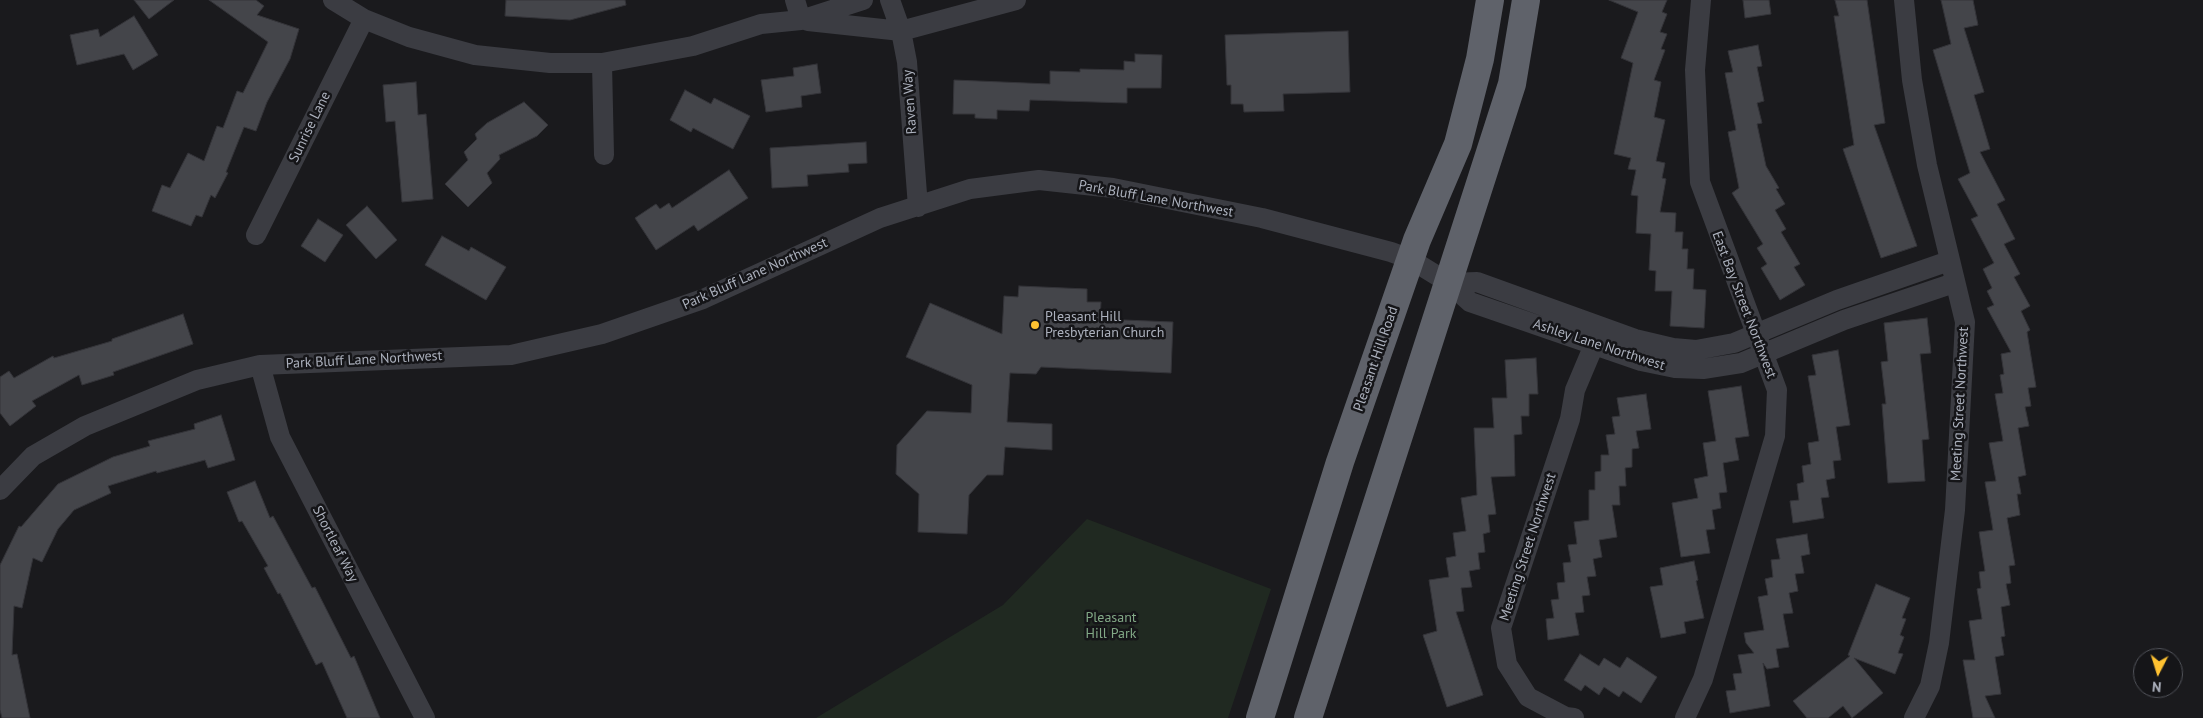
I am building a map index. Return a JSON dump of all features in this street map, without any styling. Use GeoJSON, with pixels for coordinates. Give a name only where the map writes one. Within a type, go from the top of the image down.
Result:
{"type":"FeatureCollection","features":[{"type":"Feature","properties":{"kind":"highway","name":"Pleasant Hill Road"},"geometry":{"type":"LineString","coordinates":[[1260,718],[1340,462],[1410,259],[1458,144],[1480,59],[1490,0]]}},
{"type":"Feature","properties":{"kind":"highway"},"geometry":{"type":"LineString","coordinates":[[1308,718],[1512,84],[1526,0]]}},
{"type":"Feature","properties":{"kind":"street"},"geometry":{"type":"LineString","coordinates":[[333,0],[364,19],[410,37],[475,55],[550,63],[602,64],[693,46],[761,24],[801,20],[900,31],[1016,0]]}},
{"type":"Feature","properties":{"kind":"street"},"geometry":{"type":"LineString","coordinates":[[795,0],[801,20]]}},
{"type":"Feature","properties":{"kind":"street"},"geometry":{"type":"LineString","coordinates":[[801,20],[863,0]]}},
{"type":"Feature","properties":{"kind":"street","name":"Raven Way"},"geometry":{"type":"LineString","coordinates":[[890,0],[907,62],[918,207]]}},
{"type":"Feature","properties":{"kind":"street","name":"East Bay Street Northwest"},"geometry":{"type":"LineString","coordinates":[[1685,718],[1703,680],[1775,436],[1776,390],[1700,182],[1695,70],[1701,0]]}},
{"type":"Feature","properties":{"kind":"street","name":"Meeting Street Northwest"},"geometry":{"type":"LineString","coordinates":[[1904,0],[1916,99],[1927,165],[1954,283],[1965,322],[1955,510],[1939,643],[1930,686],[1914,718]]}},
{"type":"Feature","properties":{"kind":"street","name":"Sunrise Lane"},"geometry":{"type":"LineString","coordinates":[[256,235],[364,19]]}},
{"type":"Feature","properties":{"kind":"street"},"geometry":{"type":"LineString","coordinates":[[602,64],[604,156]]}},
{"type":"Feature","properties":{"kind":"street","name":"Park Bluff Lane Northwest"},"geometry":{"type":"LineString","coordinates":[[0,490],[33,456],[85,426],[198,380],[260,365],[511,355],[602,334],[703,299],[880,218],[970,189],[1039,180],[1113,188],[1262,218],[1391,252],[1410,259]]}},
{"type":"Feature","properties":{"kind":"street","name":"Ashley Lane Northwest"},"geometry":{"type":"LineString","coordinates":[[1410,259],[1449,283],[1470,302],[1641,361],[1674,368],[1703,369],[1731,366],[1844,320],[1954,283]]}},
{"type":"Feature","properties":{"kind":"street","name":"Ashley Lane Northwest"},"geometry":{"type":"LineString","coordinates":[[1449,283],[1477,282],[1600,327],[1673,348],[1696,350],[1724,346],[1837,300],[1949,261]]}},
{"type":"Feature","properties":{"kind":"street","name":"Meeting Street Northwest"},"geometry":{"type":"LineString","coordinates":[[1574,718],[1566,717],[1528,697],[1507,664],[1501,628],[1570,419],[1575,390],[1594,345]]}},
{"type":"Feature","properties":{"kind":"street","name":"Shortleaf Way"},"geometry":{"type":"LineString","coordinates":[[260,365],[280,437],[425,718]]}},
{"type":"Feature","properties":{"kind":"green space","name":"Pleasant Hill Park"},"geometry":{"type":"Polygon","coordinates":[[[1087,519],[1271,589],[1228,718],[816,718],[1003,605],[1087,519]]]}},
{"type":"Feature","properties":{"kind":"building"},"geometry":{"type":"Polygon","coordinates":[[[134,0],[174,0],[149,19],[134,0]]]}},
{"type":"Feature","properties":{"kind":"building"},"geometry":{"type":"Polygon","coordinates":[[[209,0],[256,0],[264,6],[257,15],[299,29],[290,59],[267,102],[256,131],[244,127],[226,172],[228,173],[215,198],[211,195],[202,217],[196,215],[191,226],[152,211],[162,185],[170,188],[188,153],[204,161],[217,126],[223,128],[237,91],[243,93],[268,42],[209,0]]]}},
{"type":"Feature","properties":{"kind":"building"},"geometry":{"type":"Polygon","coordinates":[[[506,0],[625,0],[626,5],[570,20],[505,16],[506,0]]]}},
{"type":"Feature","properties":{"kind":"building"},"geometry":{"type":"Polygon","coordinates":[[[1609,0],[1667,0],[1662,12],[1667,14],[1660,32],[1667,34],[1661,49],[1665,50],[1654,80],[1661,82],[1654,117],[1665,120],[1656,161],[1665,163],[1662,178],[1666,179],[1660,212],[1676,213],[1675,232],[1683,232],[1682,249],[1688,249],[1687,269],[1694,269],[1693,289],[1706,290],[1704,328],[1670,326],[1672,291],[1655,291],[1656,271],[1649,270],[1651,234],[1636,233],[1638,196],[1631,195],[1636,170],[1628,169],[1631,158],[1614,154],[1633,63],[1621,58],[1638,12],[1609,0]]]}},
{"type":"Feature","properties":{"kind":"building"},"geometry":{"type":"Polygon","coordinates":[[[1743,0],[1769,0],[1771,14],[1745,18],[1743,0]]]}},
{"type":"Feature","properties":{"kind":"building"},"geometry":{"type":"Polygon","coordinates":[[[1835,0],[1867,0],[1885,123],[1874,125],[1917,246],[1881,258],[1843,149],[1854,145],[1834,16],[1839,16],[1835,0]]]}},
{"type":"Feature","properties":{"kind":"building"},"geometry":{"type":"Polygon","coordinates":[[[1941,0],[1973,0],[1978,25],[1964,28],[1984,92],[1974,95],[1990,149],[1980,152],[2005,200],[1997,204],[2015,239],[2004,244],[2020,274],[2014,277],[2030,306],[2021,311],[2030,330],[2027,332],[2036,387],[2028,388],[2031,406],[2025,407],[2029,426],[2018,428],[2026,475],[2018,477],[2021,494],[2017,494],[2020,515],[2007,518],[2015,565],[2009,566],[2011,583],[2006,584],[2010,605],[2001,607],[2005,636],[2001,637],[2004,655],[1995,657],[2001,694],[1985,696],[1995,718],[1973,718],[1963,660],[1975,660],[1969,621],[1982,619],[1977,589],[1981,588],[1979,572],[1985,571],[1979,532],[1993,530],[1985,482],[1996,481],[1989,443],[2003,441],[1995,394],[2003,393],[2000,375],[2004,374],[2001,354],[2011,352],[1987,308],[1994,305],[1987,291],[1992,288],[1983,269],[1994,263],[1971,219],[1978,216],[1958,179],[1970,173],[1933,50],[1951,44],[1941,0]]]}},
{"type":"Feature","properties":{"kind":"building"},"geometry":{"type":"Polygon","coordinates":[[[134,16],[158,55],[133,70],[124,54],[77,65],[70,35],[98,29],[100,37],[134,16]]]}},
{"type":"Feature","properties":{"kind":"building"},"geometry":{"type":"Polygon","coordinates":[[[1348,31],[1350,92],[1283,94],[1284,111],[1244,112],[1243,104],[1231,104],[1231,85],[1227,85],[1225,35],[1348,31]]]}},
{"type":"Feature","properties":{"kind":"building"},"geometry":{"type":"Polygon","coordinates":[[[1758,45],[1762,66],[1757,67],[1764,101],[1757,103],[1762,123],[1757,124],[1766,166],[1779,188],[1776,189],[1785,204],[1775,210],[1786,229],[1781,232],[1800,264],[1794,267],[1805,285],[1780,300],[1761,268],[1767,264],[1757,248],[1763,244],[1732,193],[1739,188],[1728,132],[1736,130],[1725,73],[1733,72],[1728,51],[1758,45]]]}},
{"type":"Feature","properties":{"kind":"building"},"geometry":{"type":"Polygon","coordinates":[[[1135,54],[1162,55],[1161,88],[1127,88],[1127,103],[1030,100],[1029,111],[997,110],[997,119],[975,118],[975,114],[953,114],[954,80],[1050,84],[1050,71],[1080,72],[1080,69],[1124,70],[1124,61],[1135,62],[1135,54]]]}},
{"type":"Feature","properties":{"kind":"building"},"geometry":{"type":"Polygon","coordinates":[[[817,64],[821,93],[801,96],[802,107],[766,112],[761,80],[794,76],[793,68],[817,64]]]}},
{"type":"Feature","properties":{"kind":"building"},"geometry":{"type":"Polygon","coordinates":[[[416,82],[418,115],[426,114],[433,199],[402,202],[395,121],[386,122],[383,85],[416,82]]]}},
{"type":"Feature","properties":{"kind":"building"},"geometry":{"type":"Polygon","coordinates":[[[685,90],[711,104],[714,98],[750,116],[733,149],[693,128],[691,132],[670,120],[685,90]]]}},
{"type":"Feature","properties":{"kind":"building"},"geometry":{"type":"Polygon","coordinates":[[[524,102],[548,125],[537,136],[499,155],[500,159],[487,173],[492,183],[468,207],[445,184],[468,160],[464,152],[477,139],[475,134],[487,123],[524,102]]]}},
{"type":"Feature","properties":{"kind":"building"},"geometry":{"type":"Polygon","coordinates":[[[866,142],[867,163],[848,164],[849,172],[807,175],[808,186],[772,188],[770,148],[866,142]]]}},
{"type":"Feature","properties":{"kind":"building"},"geometry":{"type":"Polygon","coordinates":[[[729,170],[748,198],[698,231],[694,225],[656,250],[635,218],[656,204],[660,209],[669,203],[672,208],[729,170]]]}},
{"type":"Feature","properties":{"kind":"building"},"geometry":{"type":"Polygon","coordinates":[[[367,206],[397,240],[376,259],[346,225],[367,206]]]}},
{"type":"Feature","properties":{"kind":"building"},"geometry":{"type":"Polygon","coordinates":[[[318,219],[343,235],[325,262],[301,246],[318,219]]]}},
{"type":"Feature","properties":{"kind":"building"},"geometry":{"type":"Polygon","coordinates":[[[442,236],[469,251],[471,247],[506,267],[486,300],[425,265],[442,236]]]}},
{"type":"Feature","properties":{"kind":"building"},"geometry":{"type":"Polygon","coordinates":[[[1019,286],[1087,289],[1087,302],[1101,302],[1100,319],[1173,322],[1171,373],[1041,367],[1036,374],[1010,373],[1007,422],[1052,424],[1052,450],[1005,447],[1003,475],[987,475],[969,495],[967,534],[918,532],[919,494],[896,474],[897,445],[927,411],[971,413],[972,385],[906,357],[930,303],[1002,334],[1004,296],[1018,297],[1019,286]]]}},
{"type":"Feature","properties":{"kind":"building"},"geometry":{"type":"Polygon","coordinates":[[[183,314],[193,344],[113,372],[114,375],[82,385],[79,375],[32,401],[36,406],[10,426],[0,413],[0,377],[9,371],[14,378],[53,356],[54,358],[112,341],[112,339],[183,314]]]}},
{"type":"Feature","properties":{"kind":"building"},"geometry":{"type":"Polygon","coordinates":[[[1927,318],[1931,353],[1920,354],[1929,439],[1922,440],[1925,481],[1888,483],[1882,404],[1886,404],[1881,362],[1888,361],[1884,323],[1927,318]]]}},
{"type":"Feature","properties":{"kind":"building"},"geometry":{"type":"Polygon","coordinates":[[[1838,350],[1850,425],[1836,427],[1841,460],[1833,461],[1835,478],[1826,480],[1829,497],[1821,498],[1824,518],[1793,523],[1790,501],[1799,500],[1797,484],[1804,482],[1802,466],[1811,464],[1808,443],[1819,441],[1808,376],[1816,375],[1812,355],[1838,350]]]}},
{"type":"Feature","properties":{"kind":"building"},"geometry":{"type":"Polygon","coordinates":[[[1536,358],[1538,394],[1529,394],[1529,416],[1521,416],[1522,434],[1514,435],[1515,476],[1491,477],[1496,514],[1488,515],[1490,532],[1483,534],[1485,552],[1478,553],[1480,569],[1469,571],[1472,587],[1461,588],[1464,611],[1456,612],[1483,695],[1447,707],[1423,635],[1437,631],[1429,580],[1449,577],[1446,558],[1456,556],[1453,533],[1466,531],[1461,498],[1477,495],[1474,428],[1494,428],[1492,398],[1507,398],[1505,360],[1536,358]]]}},
{"type":"Feature","properties":{"kind":"building"},"geometry":{"type":"Polygon","coordinates":[[[1741,386],[1749,436],[1735,438],[1739,460],[1723,463],[1727,492],[1719,493],[1721,508],[1712,510],[1715,529],[1706,530],[1710,553],[1681,557],[1672,503],[1698,498],[1694,479],[1708,476],[1703,443],[1716,441],[1708,391],[1741,386]]]}},
{"type":"Feature","properties":{"kind":"building"},"geometry":{"type":"Polygon","coordinates":[[[1646,394],[1651,429],[1636,431],[1639,448],[1632,449],[1632,467],[1625,468],[1626,486],[1619,486],[1620,505],[1612,505],[1617,537],[1599,540],[1602,557],[1593,559],[1596,576],[1587,577],[1590,595],[1582,596],[1584,612],[1575,613],[1579,635],[1548,640],[1546,619],[1554,618],[1551,600],[1559,599],[1557,583],[1565,582],[1563,563],[1571,562],[1568,545],[1577,544],[1574,522],[1589,520],[1589,490],[1595,490],[1595,472],[1601,471],[1601,455],[1609,455],[1606,435],[1615,434],[1612,417],[1620,416],[1617,398],[1646,394]]]}},
{"type":"Feature","properties":{"kind":"building"},"geometry":{"type":"Polygon","coordinates":[[[221,415],[235,460],[208,468],[205,460],[157,473],[156,471],[108,486],[111,493],[74,510],[58,529],[42,562],[33,558],[22,608],[14,606],[12,655],[17,654],[30,718],[2,718],[0,710],[0,565],[19,526],[21,527],[58,484],[113,457],[150,446],[148,441],[195,429],[194,424],[221,415]]]}},
{"type":"Feature","properties":{"kind":"building"},"geometry":{"type":"Polygon","coordinates":[[[255,481],[270,518],[273,516],[312,588],[315,587],[351,658],[354,656],[380,718],[347,718],[322,662],[316,665],[280,593],[278,594],[264,568],[268,566],[242,521],[239,522],[227,492],[255,481]]]}},
{"type":"Feature","properties":{"kind":"building"},"geometry":{"type":"Polygon","coordinates":[[[1807,534],[1810,554],[1801,556],[1804,573],[1795,574],[1798,591],[1789,593],[1793,613],[1783,614],[1789,647],[1776,649],[1779,667],[1767,669],[1763,663],[1770,706],[1730,713],[1726,691],[1736,690],[1733,674],[1742,673],[1738,655],[1754,653],[1746,643],[1744,633],[1764,630],[1758,597],[1768,595],[1765,579],[1773,577],[1771,560],[1780,559],[1776,539],[1807,534]]]}},
{"type":"Feature","properties":{"kind":"building"},"geometry":{"type":"Polygon","coordinates":[[[1694,561],[1704,618],[1684,622],[1686,633],[1661,638],[1650,587],[1663,585],[1660,568],[1694,561]]]}},
{"type":"Feature","properties":{"kind":"building"},"geometry":{"type":"Polygon","coordinates":[[[1876,584],[1910,598],[1902,618],[1906,619],[1900,635],[1904,637],[1898,653],[1903,654],[1895,674],[1854,658],[1883,693],[1852,718],[1843,706],[1828,718],[1807,718],[1793,701],[1850,656],[1848,655],[1876,584]]]}},
{"type":"Feature","properties":{"kind":"building"},"geometry":{"type":"Polygon","coordinates":[[[1580,654],[1599,666],[1604,658],[1620,668],[1627,657],[1657,677],[1641,703],[1623,691],[1619,697],[1604,687],[1599,695],[1585,685],[1581,691],[1564,680],[1580,654]]]}},
{"type":"Feature","properties":{"kind":"place","name":"Pleasant Hill Presbyterian Church"},"geometry":{"type":"Point","coordinates":[1035,325]}}]}
